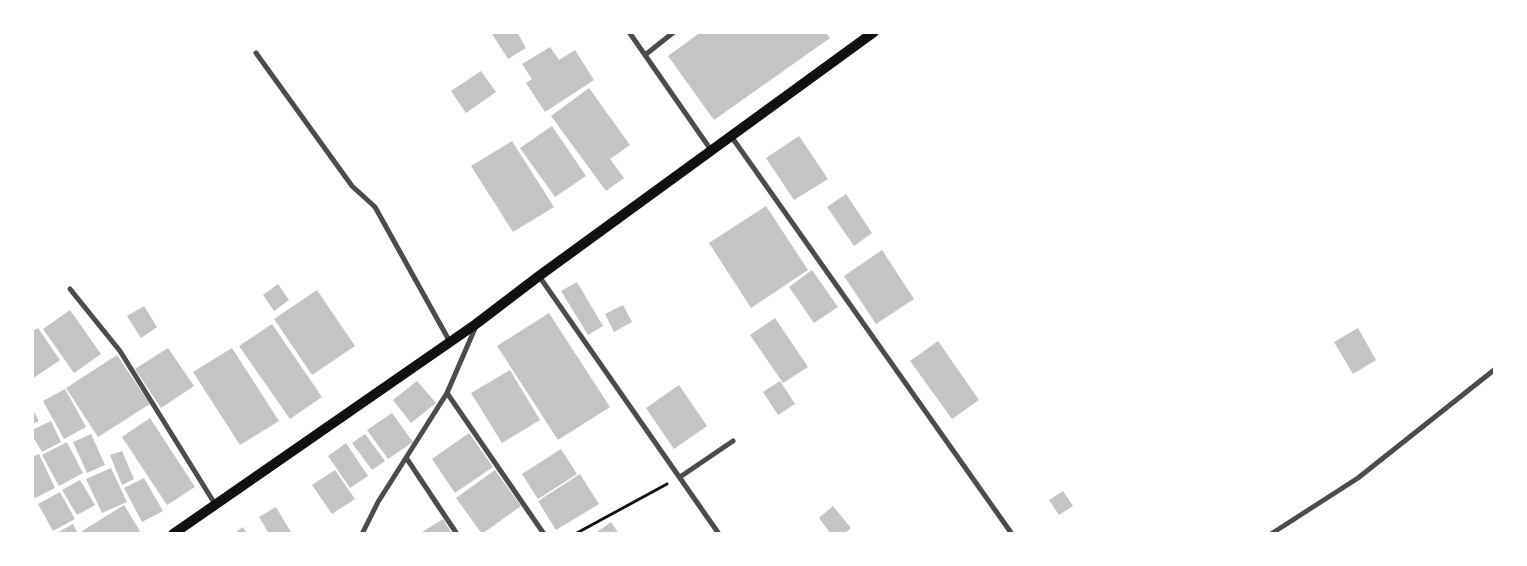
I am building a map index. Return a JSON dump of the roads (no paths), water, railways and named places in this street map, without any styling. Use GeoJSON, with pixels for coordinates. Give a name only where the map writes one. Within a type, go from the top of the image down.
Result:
{"type":"FeatureCollection","features":[{"type":"Feature","properties":{"kind":"main road"},"geometry":{"type":"LineString","coordinates":[[173,534],[476,324],[874,32]]}},
{"type":"Feature","properties":{"kind":"street"},"geometry":{"type":"LineString","coordinates":[[629,32],[712,150]]}},
{"type":"Feature","properties":{"kind":"street"},"geometry":{"type":"LineString","coordinates":[[645,55],[674,32]]}},
{"type":"Feature","properties":{"kind":"street"},"geometry":{"type":"LineString","coordinates":[[256,53],[352,186],[375,207],[450,342]]}},
{"type":"Feature","properties":{"kind":"street"},"geometry":{"type":"LineString","coordinates":[[731,136],[1012,534]]}},
{"type":"Feature","properties":{"kind":"street"},"geometry":{"type":"LineString","coordinates":[[539,276],[719,534]]}},
{"type":"Feature","properties":{"kind":"street"},"geometry":{"type":"LineString","coordinates":[[70,290],[120,351],[215,504]]}},
{"type":"Feature","properties":{"kind":"street"},"geometry":{"type":"LineString","coordinates":[[362,534],[378,502],[447,393],[476,324]]}},
{"type":"Feature","properties":{"kind":"street"},"geometry":{"type":"LineString","coordinates":[[1271,534],[1358,478],[1494,370]]}},
{"type":"Feature","properties":{"kind":"street"},"geometry":{"type":"LineString","coordinates":[[447,393],[544,534]]}},
{"type":"Feature","properties":{"kind":"street"},"geometry":{"type":"LineString","coordinates":[[680,477],[733,441]]}},
{"type":"Feature","properties":{"kind":"street"},"geometry":{"type":"LineString","coordinates":[[406,458],[458,534]]}}]}
